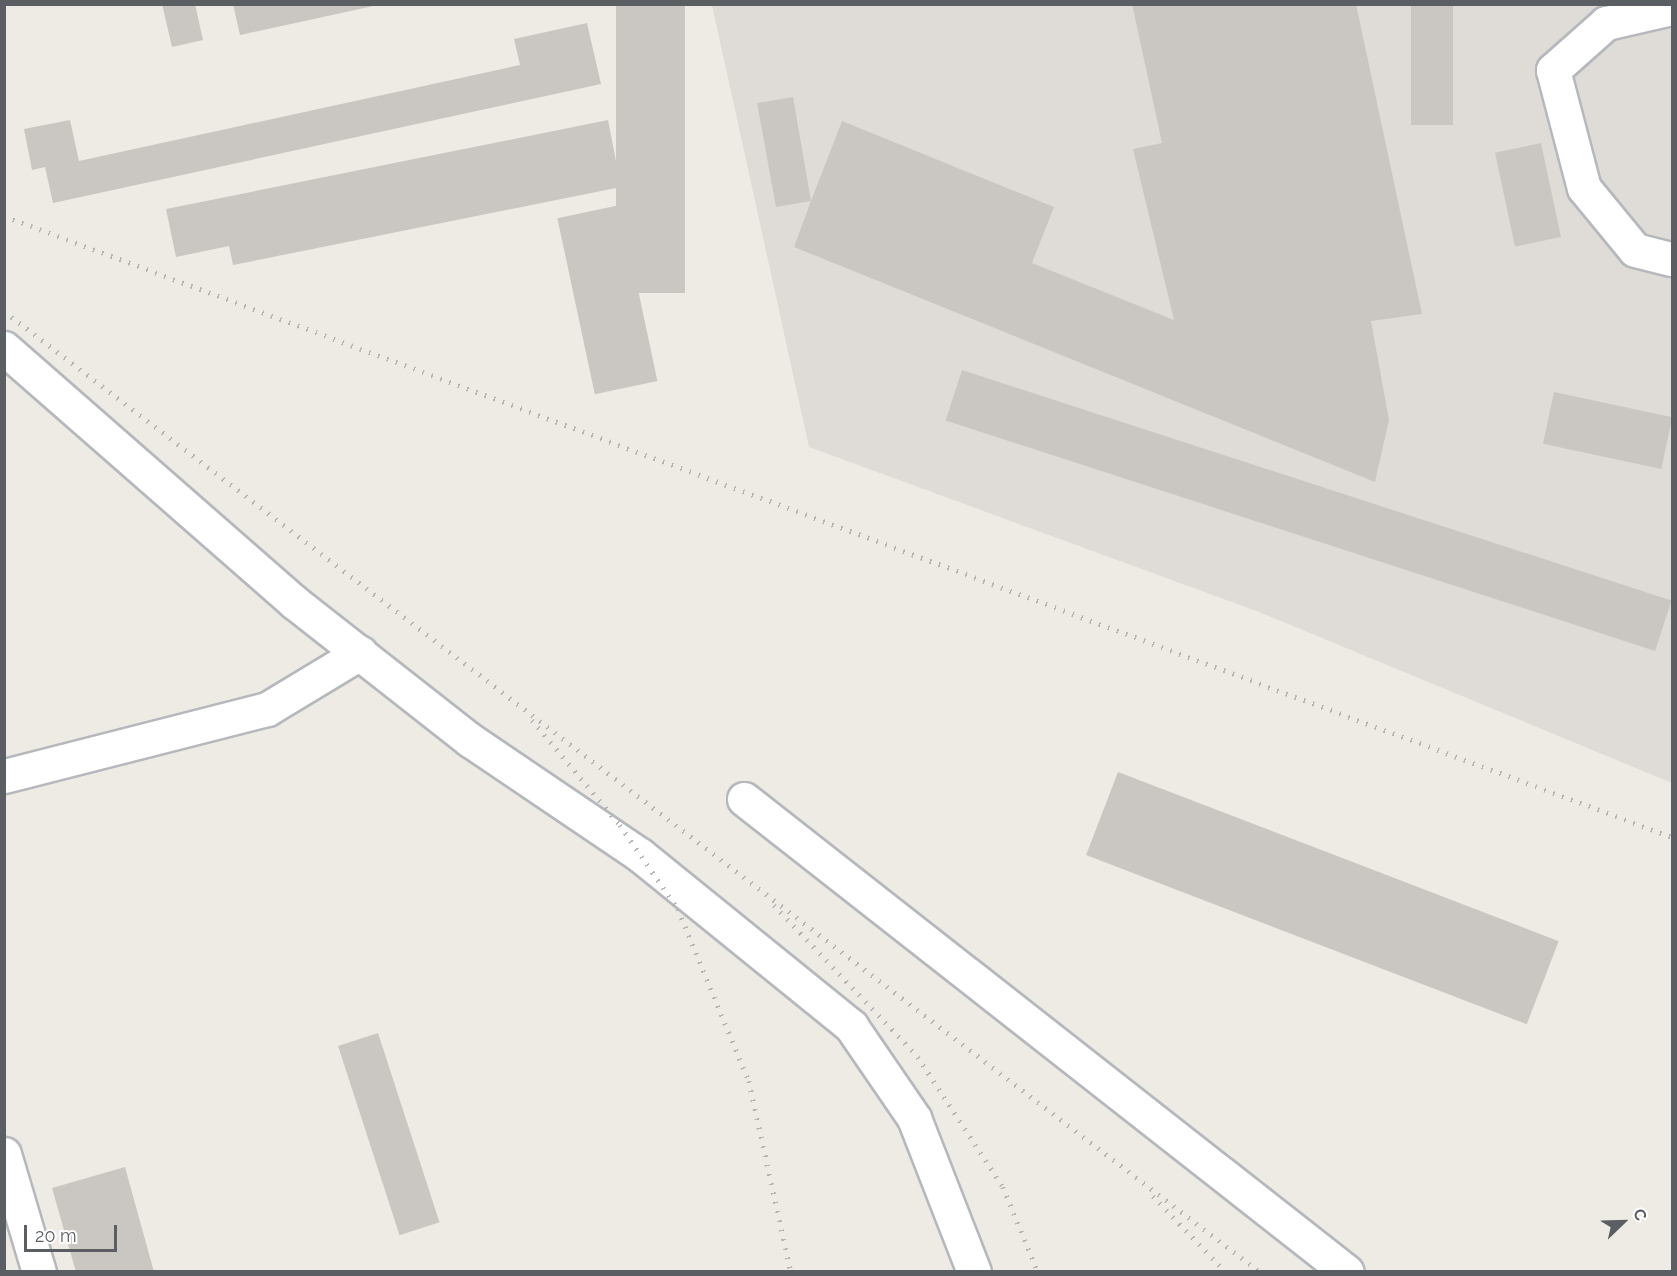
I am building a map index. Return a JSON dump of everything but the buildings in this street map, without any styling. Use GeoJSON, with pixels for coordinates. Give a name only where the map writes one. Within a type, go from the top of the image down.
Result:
{"type":"FeatureCollection","features":[{"type":"Feature","properties":{"kind":"lane"},"geometry":{"type":"LineString","coordinates":[[1672,8],[1606,23],[1553,70],[1584,188],[1635,250],[1672,259]]}},
{"type":"Feature","properties":{"kind":"lane"},"geometry":{"type":"LineString","coordinates":[[4,348],[360,653],[470,740],[640,855],[850,1026],[914,1118],[975,1272]]}},
{"type":"Feature","properties":{"kind":"lane"},"geometry":{"type":"LineString","coordinates":[[4,776],[267,709],[360,653]]}},
{"type":"Feature","properties":{"kind":"lane"},"geometry":{"type":"LineString","coordinates":[[744,799],[1347,1272]]}},
{"type":"Feature","properties":{"kind":"lane"},"geometry":{"type":"LineString","coordinates":[[4,1154],[39,1272]]}},
{"type":"Feature","properties":{"kind":"shaded area"},"geometry":{"type":"Polygon","coordinates":[[[712,5],[1672,5],[1672,783],[1259,612],[809,447],[712,5]]]}},
{"type":"Feature","properties":{"kind":"railway"},"geometry":{"type":"LineString","coordinates":[[4,216],[1672,837]]}},
{"type":"Feature","properties":{"kind":"railway"},"geometry":{"type":"LineString","coordinates":[[4,311],[1260,1272]]}},
{"type":"Feature","properties":{"kind":"railway"},"geometry":{"type":"LineString","coordinates":[[532,720],[620,825],[678,909],[749,1081],[791,1272]]}},
{"type":"Feature","properties":{"kind":"railway"},"geometry":{"type":"LineString","coordinates":[[774,905],[918,1057],[1003,1187],[1038,1272]]}},
{"type":"Feature","properties":{"kind":"railway"},"geometry":{"type":"LineString","coordinates":[[1153,1196],[1226,1272]]}}]}
